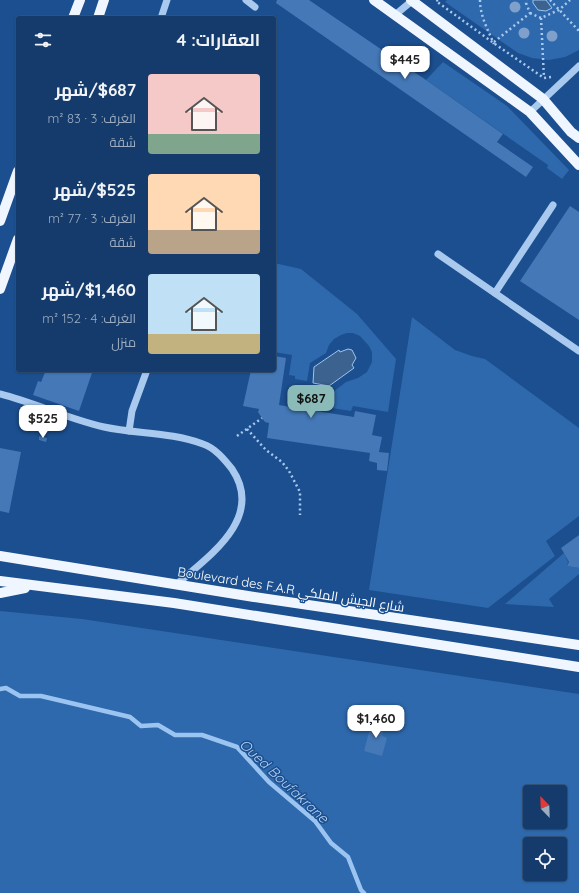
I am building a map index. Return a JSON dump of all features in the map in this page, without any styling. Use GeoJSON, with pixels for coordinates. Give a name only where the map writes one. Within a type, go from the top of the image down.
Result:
{"type":"FeatureCollection","features":[{"type":"Feature","properties":{"kind":"main road"},"geometry":{"type":"LineString","coordinates":[[74,16],[80,0]]}},
{"type":"Feature","properties":{"kind":"main road"},"geometry":{"type":"LineString","coordinates":[[99,16],[104,0]]}},
{"type":"Feature","properties":{"kind":"main road"},"geometry":{"type":"LineString","coordinates":[[374,0],[530,112],[579,165]]}},
{"type":"Feature","properties":{"kind":"main road"},"geometry":{"type":"LineString","coordinates":[[412,0],[543,99],[571,132],[579,138]]}},
{"type":"Feature","properties":{"kind":"main road"},"geometry":{"type":"LineString","coordinates":[[0,221],[16,177]]}},
{"type":"Feature","properties":{"kind":"main road"},"geometry":{"type":"LineString","coordinates":[[0,289],[16,245]]}},
{"type":"Feature","properties":{"kind":"main road","name":"Boulevard des F.A.R شارع الجيش الملكي"},"geometry":{"type":"LineString","coordinates":[[0,556],[579,645]]}},
{"type":"Feature","properties":{"kind":"main road"},"geometry":{"type":"LineString","coordinates":[[0,582],[174,603],[579,667]]}},
{"type":"Feature","properties":{"kind":"main road"},"geometry":{"type":"LineString","coordinates":[[0,593],[35,587]]}},
{"type":"Feature","properties":{"kind":"street"},"geometry":{"type":"LineString","coordinates":[[162,16],[167,0]]}},
{"type":"Feature","properties":{"kind":"street"},"geometry":{"type":"LineString","coordinates":[[246,0],[255,7]]}},
{"type":"Feature","properties":{"kind":"street"},"geometry":{"type":"LineString","coordinates":[[395,15],[412,0]]}},
{"type":"Feature","properties":{"kind":"street"},"geometry":{"type":"LineString","coordinates":[[530,112],[579,66]]}},
{"type":"Feature","properties":{"kind":"street"},"geometry":{"type":"LineString","coordinates":[[495,294],[553,205]]}},
{"type":"Feature","properties":{"kind":"street"},"geometry":{"type":"LineString","coordinates":[[438,254],[579,351]]}},
{"type":"Feature","properties":{"kind":"street"},"geometry":{"type":"LineString","coordinates":[[129,431],[132,411],[146,372]]}},
{"type":"Feature","properties":{"kind":"street"},"geometry":{"type":"LineString","coordinates":[[0,394],[90,424],[129,431],[172,436],[204,444],[221,455],[234,473],[238,483],[241,504],[240,514],[236,524],[219,547],[177,584]]}},
{"type":"Feature","properties":{"kind":"path"},"geometry":{"type":"LineString","coordinates":[[438,0],[436,1],[544,78],[553,77]]}},
{"type":"Feature","properties":{"kind":"path"},"geometry":{"type":"LineString","coordinates":[[480,0],[484,23],[494,43]]}},
{"type":"Feature","properties":{"kind":"path"},"geometry":{"type":"LineString","coordinates":[[527,0],[526,3],[530,13],[541,18],[559,10],[570,0]]}},
{"type":"Feature","properties":{"kind":"path"},"geometry":{"type":"LineString","coordinates":[[550,0],[579,31]]}},
{"type":"Feature","properties":{"kind":"path"},"geometry":{"type":"LineString","coordinates":[[494,43],[530,13]]}},
{"type":"Feature","properties":{"kind":"path"},"geometry":{"type":"LineString","coordinates":[[541,18],[544,78]]}},
{"type":"Feature","properties":{"kind":"path"},"geometry":{"type":"LineString","coordinates":[[237,436],[262,418]]}},
{"type":"Feature","properties":{"kind":"path"},"geometry":{"type":"LineString","coordinates":[[247,429],[266,450],[282,462],[289,471],[300,492],[300,515]]}},
{"type":"Feature","properties":{"kind":"shaded area"},"geometry":{"type":"Polygon","coordinates":[[[447,0],[579,0],[579,50],[565,57],[549,60],[532,58],[518,53],[445,2],[447,0]]]}},
{"type":"Feature","properties":{"kind":"shaded area"},"geometry":{"type":"Polygon","coordinates":[[[533,0],[546,0],[552,8],[546,11],[538,10],[533,3],[533,0]]]}},
{"type":"Feature","properties":{"kind":"shaded area"},"geometry":{"type":"Polygon","coordinates":[[[443,62],[507,106],[569,170],[562,179],[547,168],[548,165],[426,80],[443,62]]]}},
{"type":"Feature","properties":{"kind":"shaded area"},"geometry":{"type":"Polygon","coordinates":[[[276,263],[301,269],[357,314],[396,359],[388,412],[353,406],[351,411],[325,407],[324,405],[324,399],[346,382],[358,378],[367,372],[372,362],[372,352],[360,336],[353,333],[347,333],[334,339],[329,345],[326,353],[310,363],[307,381],[295,379],[295,376],[289,375],[292,355],[276,352],[276,263]]]}},
{"type":"Feature","properties":{"kind":"shaded area"},"geometry":{"type":"Polygon","coordinates":[[[412,317],[455,350],[485,359],[579,428],[579,516],[546,541],[555,556],[488,608],[369,590],[412,317]]]}},
{"type":"Feature","properties":{"kind":"shaded area"},"geometry":{"type":"Polygon","coordinates":[[[348,349],[352,350],[356,358],[352,365],[354,368],[329,386],[313,383],[314,367],[339,350],[340,352],[348,349]]]}},
{"type":"Feature","properties":{"kind":"shaded area"},"geometry":{"type":"Polygon","coordinates":[[[564,553],[568,562],[567,566],[579,568],[579,574],[549,599],[554,607],[505,604],[564,553]]]}},
{"type":"Feature","properties":{"kind":"shaded area"},"geometry":{"type":"Polygon","coordinates":[[[0,611],[82,619],[579,694],[579,893],[0,893],[0,611]]]}},
{"type":"Feature","properties":{"kind":"building"},"geometry":{"type":"Polygon","coordinates":[[[277,0],[309,0],[503,134],[497,142],[533,167],[526,177],[276,3],[277,0]]]}},
{"type":"Feature","properties":{"kind":"building"},"geometry":{"type":"Polygon","coordinates":[[[570,206],[579,212],[579,320],[520,281],[570,206]]]}},
{"type":"Feature","properties":{"kind":"building"},"geometry":{"type":"Polygon","coordinates":[[[276,356],[286,358],[279,405],[354,417],[355,411],[376,415],[372,435],[382,437],[379,452],[389,453],[387,471],[377,470],[377,463],[369,461],[370,453],[267,438],[269,423],[265,422],[262,418],[258,412],[259,409],[243,406],[251,372],[276,372],[276,356]]]}},
{"type":"Feature","properties":{"kind":"building"},"geometry":{"type":"Polygon","coordinates":[[[45,372],[92,372],[79,411],[33,395],[38,381],[41,382],[45,372]]]}},
{"type":"Feature","properties":{"kind":"building"},"geometry":{"type":"Polygon","coordinates":[[[39,436],[47,438],[46,442],[39,440],[39,436]]]}},
{"type":"Feature","properties":{"kind":"building"},"geometry":{"type":"Polygon","coordinates":[[[0,448],[21,452],[9,513],[0,511],[0,448]]]}},
{"type":"Feature","properties":{"kind":"building"},"geometry":{"type":"Polygon","coordinates":[[[579,535],[579,568],[567,566],[569,562],[561,548],[579,535]]]}},
{"type":"Feature","properties":{"kind":"building"},"geometry":{"type":"Polygon","coordinates":[[[372,721],[385,725],[382,736],[387,738],[382,756],[364,751],[372,721]]]}},
{"type":"Feature","properties":{"kind":"waterway","name":"Oued Boufakrane"},"geometry":{"type":"LineString","coordinates":[[0,689],[6,688],[20,696],[41,696],[130,717],[141,726],[158,725],[175,735],[202,735],[237,747],[269,782],[315,821],[331,843],[348,857],[361,890],[364,893]]}}]}
